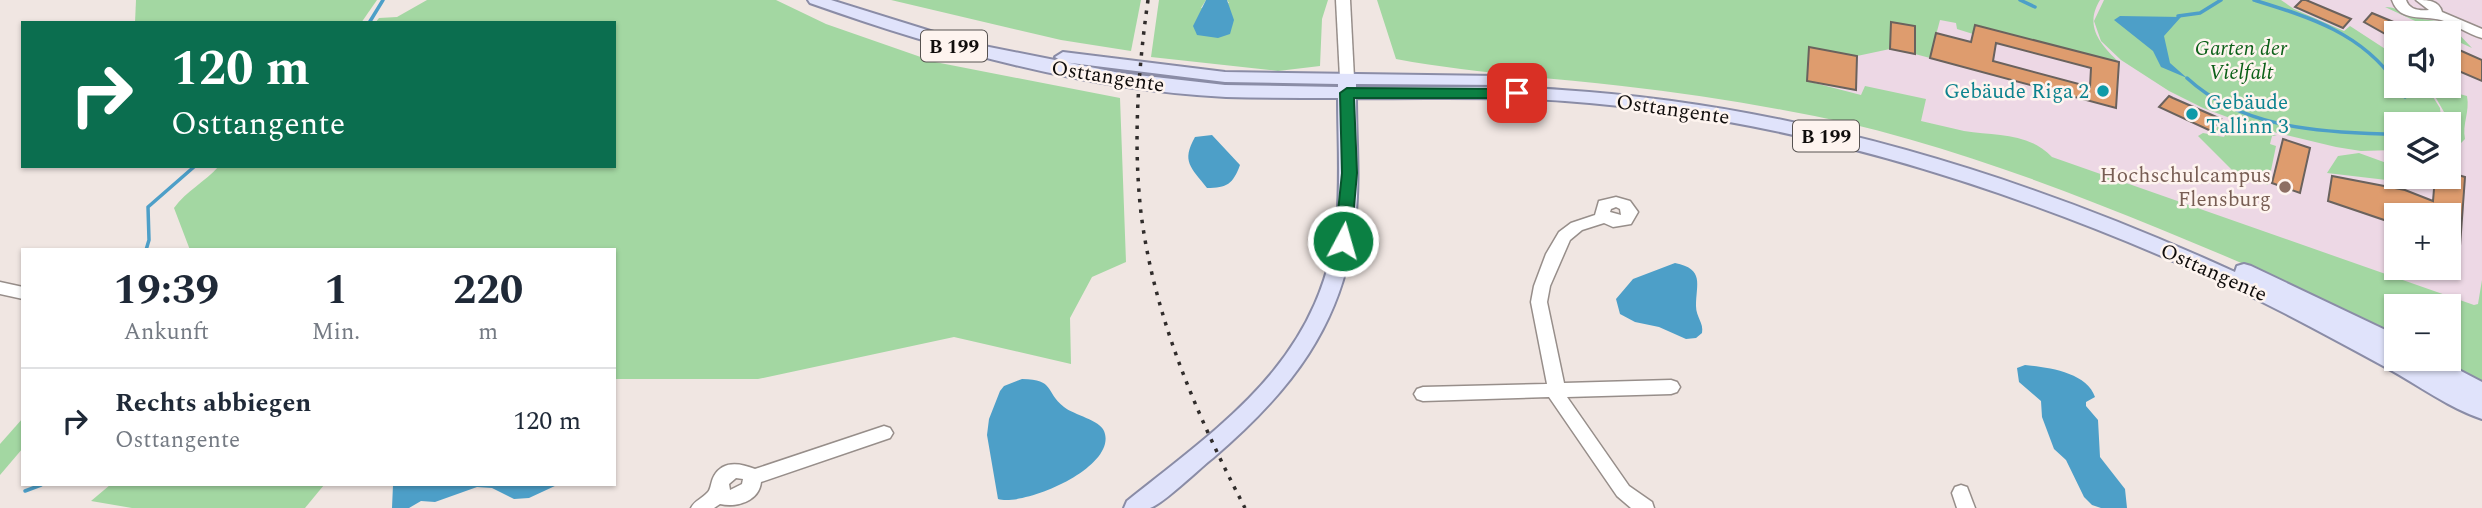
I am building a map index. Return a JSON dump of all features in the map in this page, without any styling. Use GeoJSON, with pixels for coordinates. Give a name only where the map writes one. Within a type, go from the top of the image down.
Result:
{"type":"FeatureCollection","features":[{"type":"Feature","properties":{"kind":"main road","name":"Osttangente"},"geometry":{"type":"LineString","coordinates":[[816,0],[944,43],[1095,76],[1224,91],[1517,81],[1669,96],[1822,124],[1906,145],[2105,212],[2284,289],[2384,339]]}},
{"type":"Feature","properties":{"kind":"main road","name":"Osttangente"},"geometry":{"type":"LineString","coordinates":[[853,0],[949,33],[1098,63],[1225,77],[1583,97],[1726,115],[1903,155],[2001,186],[2101,223],[2206,267],[2339,333],[2482,410]]}},
{"type":"Feature","properties":{"kind":"main road"},"geometry":{"type":"LineString","coordinates":[[1135,508],[1273,388],[1300,348],[1330,295],[1343,241],[1350,173],[1347,85]]}},
{"type":"Feature","properties":{"kind":"main road"},"geometry":{"type":"LineString","coordinates":[[2444,371],[2482,391]]}},
{"type":"Feature","properties":{"kind":"street"},"geometry":{"type":"LineString","coordinates":[[1343,0],[1347,85]]}},
{"type":"Feature","properties":{"kind":"street"},"geometry":{"type":"LineString","coordinates":[[2399,0],[2401,6],[2413,14],[2426,17],[2436,14],[2482,33]]}},
{"type":"Feature","properties":{"kind":"street"},"geometry":{"type":"LineString","coordinates":[[2423,0],[2435,8],[2436,14]]}},
{"type":"Feature","properties":{"kind":"street"},"geometry":{"type":"LineString","coordinates":[[1605,217],[1570,230],[1563,239],[1539,292],[1556,388],[1564,408],[1636,506]]}},
{"type":"Feature","properties":{"kind":"street"},"geometry":{"type":"LineString","coordinates":[[0,288],[21,293]]}},
{"type":"Feature","properties":{"kind":"street"},"geometry":{"type":"LineString","coordinates":[[1423,394],[1556,388],[1671,387]]}},
{"type":"Feature","properties":{"kind":"street"},"geometry":{"type":"LineString","coordinates":[[752,477],[884,433]]}},
{"type":"Feature","properties":{"kind":"street"},"geometry":{"type":"LineString","coordinates":[[720,494],[720,482],[727,474],[744,470],[752,477]]}},
{"type":"Feature","properties":{"kind":"street"},"geometry":{"type":"LineString","coordinates":[[720,494],[747,501],[752,477]]}},
{"type":"Feature","properties":{"kind":"street"},"geometry":{"type":"LineString","coordinates":[[700,508],[720,494]]}},
{"type":"Feature","properties":{"kind":"shaded area","name":"Hochschulcampus Flensburg"},"geometry":{"type":"Polygon","coordinates":[[[1377,0],[2482,0],[2482,370],[2461,330],[2461,294],[2384,294],[2384,301],[2027,165],[1377,0]]]}},
{"type":"Feature","properties":{"kind":"green space"},"geometry":{"type":"Polygon","coordinates":[[[136,0],[377,0],[362,21],[135,21],[136,0]]]}},
{"type":"Feature","properties":{"kind":"green space"},"geometry":{"type":"Polygon","coordinates":[[[427,0],[776,0],[826,24],[935,62],[1120,98],[1126,262],[1092,277],[1070,318],[1071,364],[954,337],[758,379],[616,379],[616,248],[189,248],[174,208],[217,168],[616,168],[616,21],[377,21],[379,18],[397,17],[427,0]]]}},
{"type":"Feature","properties":{"kind":"green space"},"geometry":{"type":"Polygon","coordinates":[[[891,0],[1141,0],[1131,51],[1061,40],[891,0]]]}},
{"type":"Feature","properties":{"kind":"green space"},"geometry":{"type":"Polygon","coordinates":[[[1159,0],[1206,0],[1201,8],[1229,3],[1227,0],[1328,0],[1322,19],[1320,66],[1278,71],[1151,57],[1159,0]]]}},
{"type":"Feature","properties":{"kind":"green space"},"geometry":{"type":"Polygon","coordinates":[[[1377,0],[2100,0],[2095,9],[2096,34],[2119,62],[1975,25],[1973,34],[1957,29],[1956,23],[1940,20],[1930,58],[1915,54],[1915,26],[1891,22],[1890,49],[1857,56],[1810,47],[1807,81],[1861,95],[1865,86],[1926,99],[1921,121],[1964,131],[2022,139],[2043,149],[2052,157],[2384,273],[2384,280],[2403,280],[2443,294],[2384,294],[2384,330],[2280,280],[2115,211],[1927,144],[1831,119],[1702,96],[1396,59],[1377,0]]]}},
{"type":"Feature","properties":{"kind":"green space","name":"Garten der Vielfalt"},"geometry":{"type":"Polygon","coordinates":[[[2104,0],[2281,0],[2294,9],[2344,31],[2350,26],[2384,48],[2384,98],[2434,98],[2440,112],[2384,112],[2384,150],[2361,151],[2336,147],[2257,128],[2203,108],[2169,91],[2121,60],[2101,41],[2094,21],[2104,0]]]}},
{"type":"Feature","properties":{"kind":"green space"},"geometry":{"type":"Polygon","coordinates":[[[2385,7],[2417,18],[2438,21],[2415,21],[2385,7]]]}},
{"type":"Feature","properties":{"kind":"green space"},"geometry":{"type":"Polygon","coordinates":[[[2461,36],[2472,48],[2461,43],[2461,36]]]}},
{"type":"Feature","properties":{"kind":"green space"},"geometry":{"type":"Polygon","coordinates":[[[2467,96],[2465,139],[2461,143],[2461,112],[2444,112],[2436,98],[2467,96]]]}},
{"type":"Feature","properties":{"kind":"green space"},"geometry":{"type":"Polygon","coordinates":[[[2225,122],[2277,136],[2272,136],[2270,144],[2276,146],[2268,185],[2237,175],[2198,136],[2203,133],[2224,137],[2225,135],[2213,130],[2225,122]]]}},
{"type":"Feature","properties":{"kind":"green space"},"geometry":{"type":"Polygon","coordinates":[[[2359,153],[2384,162],[2384,180],[2327,173],[2338,156],[2359,153]]]}},
{"type":"Feature","properties":{"kind":"green space"},"geometry":{"type":"Polygon","coordinates":[[[2482,280],[2482,382],[2461,371],[2461,300],[2478,304],[2482,280]]]}},
{"type":"Feature","properties":{"kind":"green space"},"geometry":{"type":"Polygon","coordinates":[[[21,420],[21,450],[0,475],[0,444],[21,420]]]}},
{"type":"Feature","properties":{"kind":"green space"},"geometry":{"type":"Polygon","coordinates":[[[109,486],[323,486],[305,508],[132,508],[91,501],[109,486]]]}},
{"type":"Feature","properties":{"kind":"water"},"geometry":{"type":"Polygon","coordinates":[[[1206,0],[1227,0],[1234,20],[1230,34],[1218,38],[1197,35],[1193,26],[1206,0]]]}},
{"type":"Feature","properties":{"kind":"water"},"geometry":{"type":"Polygon","coordinates":[[[2120,16],[2181,17],[2164,36],[2170,63],[2187,78],[2161,67],[2153,51],[2114,20],[2120,16]]]}},
{"type":"Feature","properties":{"kind":"water"},"geometry":{"type":"Polygon","coordinates":[[[1212,135],[1240,165],[1235,177],[1228,184],[1207,188],[1192,169],[1188,159],[1195,137],[1212,135]]]}},
{"type":"Feature","properties":{"kind":"water"},"geometry":{"type":"Polygon","coordinates":[[[1675,263],[1691,269],[1697,278],[1696,310],[1702,333],[1696,338],[1686,339],[1659,327],[1635,322],[1620,314],[1616,299],[1633,279],[1675,263]]]}},
{"type":"Feature","properties":{"kind":"water"},"geometry":{"type":"Polygon","coordinates":[[[2025,365],[2065,372],[2075,376],[2091,389],[2095,397],[2086,402],[2086,406],[2098,420],[2100,457],[2125,489],[2127,508],[2101,508],[2092,505],[2084,497],[2066,460],[2054,449],[2042,417],[2041,401],[2019,382],[2017,368],[2025,365]]]}},
{"type":"Feature","properties":{"kind":"water"},"geometry":{"type":"Polygon","coordinates":[[[1022,379],[1045,384],[1064,407],[1102,427],[1105,445],[1097,458],[1084,470],[1066,481],[1028,497],[998,499],[987,435],[989,419],[1004,386],[1022,379]]]}},
{"type":"Feature","properties":{"kind":"water"},"geometry":{"type":"Polygon","coordinates":[[[393,486],[555,486],[529,498],[514,499],[492,488],[477,487],[435,502],[421,501],[409,508],[392,508],[393,486]]]}},
{"type":"Feature","properties":{"kind":"building"},"geometry":{"type":"Polygon","coordinates":[[[2302,0],[2351,19],[2343,28],[2295,7],[2302,0]]]}},
{"type":"Feature","properties":{"kind":"building"},"geometry":{"type":"Polygon","coordinates":[[[2372,13],[2391,21],[2384,21],[2384,33],[2364,22],[2372,13]]]}},
{"type":"Feature","properties":{"kind":"building"},"geometry":{"type":"Polygon","coordinates":[[[1891,22],[1915,26],[1915,54],[1890,49],[1891,22]]]}},
{"type":"Feature","properties":{"kind":"building"},"geometry":{"type":"Polygon","coordinates":[[[1975,25],[2119,62],[2116,108],[1930,58],[1936,33],[1971,42],[1975,25]],[[1996,43],[1993,61],[2090,87],[2091,68],[1996,43]]]}},
{"type":"Feature","properties":{"kind":"building"},"geometry":{"type":"Polygon","coordinates":[[[1809,47],[1857,56],[1856,90],[1807,81],[1809,47]]]}},
{"type":"Feature","properties":{"kind":"building"},"geometry":{"type":"Polygon","coordinates":[[[2461,51],[2482,60],[2482,81],[2461,72],[2461,51]]]}},
{"type":"Feature","properties":{"kind":"building","name":"Gebäude Tallinn 3"},"geometry":{"type":"Polygon","coordinates":[[[2169,96],[2221,119],[2211,131],[2159,107],[2169,96]]]}},
{"type":"Feature","properties":{"kind":"building"},"geometry":{"type":"Polygon","coordinates":[[[2283,139],[2310,148],[2300,193],[2272,183],[2283,139]]]}},
{"type":"Feature","properties":{"kind":"building"},"geometry":{"type":"Polygon","coordinates":[[[2332,176],[2384,186],[2384,189],[2405,190],[2433,201],[2434,189],[2461,189],[2461,176],[2465,177],[2461,232],[2461,203],[2384,203],[2384,220],[2328,201],[2332,176]]]}},
{"type":"Feature","properties":{"kind":"waterway"},"geometry":{"type":"LineString","coordinates":[[370,21],[383,0]]}},
{"type":"Feature","properties":{"kind":"waterway"},"geometry":{"type":"LineString","coordinates":[[2020,0],[2035,7]]}},
{"type":"Feature","properties":{"kind":"waterway"},"geometry":{"type":"LineString","coordinates":[[2178,16],[2200,13],[2221,0]]}},
{"type":"Feature","properties":{"kind":"waterway"},"geometry":{"type":"LineString","coordinates":[[2254,0],[2333,29],[2367,51],[2384,68]]}},
{"type":"Feature","properties":{"kind":"waterway"},"geometry":{"type":"LineString","coordinates":[[2187,78],[2230,107],[2254,117],[2305,128],[2384,134]]}},
{"type":"Feature","properties":{"kind":"waterway"},"geometry":{"type":"LineString","coordinates":[[147,248],[149,240],[148,207],[193,168]]}},
{"type":"Feature","properties":{"kind":"waterway"},"geometry":{"type":"LineString","coordinates":[[25,491],[38,486]]}},
{"type":"Feature","properties":{"kind":"railway"},"geometry":{"type":"LineString","coordinates":[[1148,0],[1139,80],[1137,133],[1141,213],[1147,252],[1167,328],[1194,402],[1245,508]]}},
{"type":"Feature","properties":{"kind":"place","name":"Gebäude Riga 2"},"geometry":{"type":"Point","coordinates":[2103,91]}},
{"type":"Feature","properties":{"kind":"place","name":"Gebäude Tallinn 3"},"geometry":{"type":"Point","coordinates":[2192,114]}},
{"type":"Feature","properties":{"kind":"place","name":"Hochschulcampus Flensburg"},"geometry":{"type":"Point","coordinates":[2285,187]}},
{"type":"Feature","properties":{"kind":"route"},"geometry":{"type":"LineString","coordinates":[[1343,241],[1350,173],[1347,93],[1517,93]]}}]}
